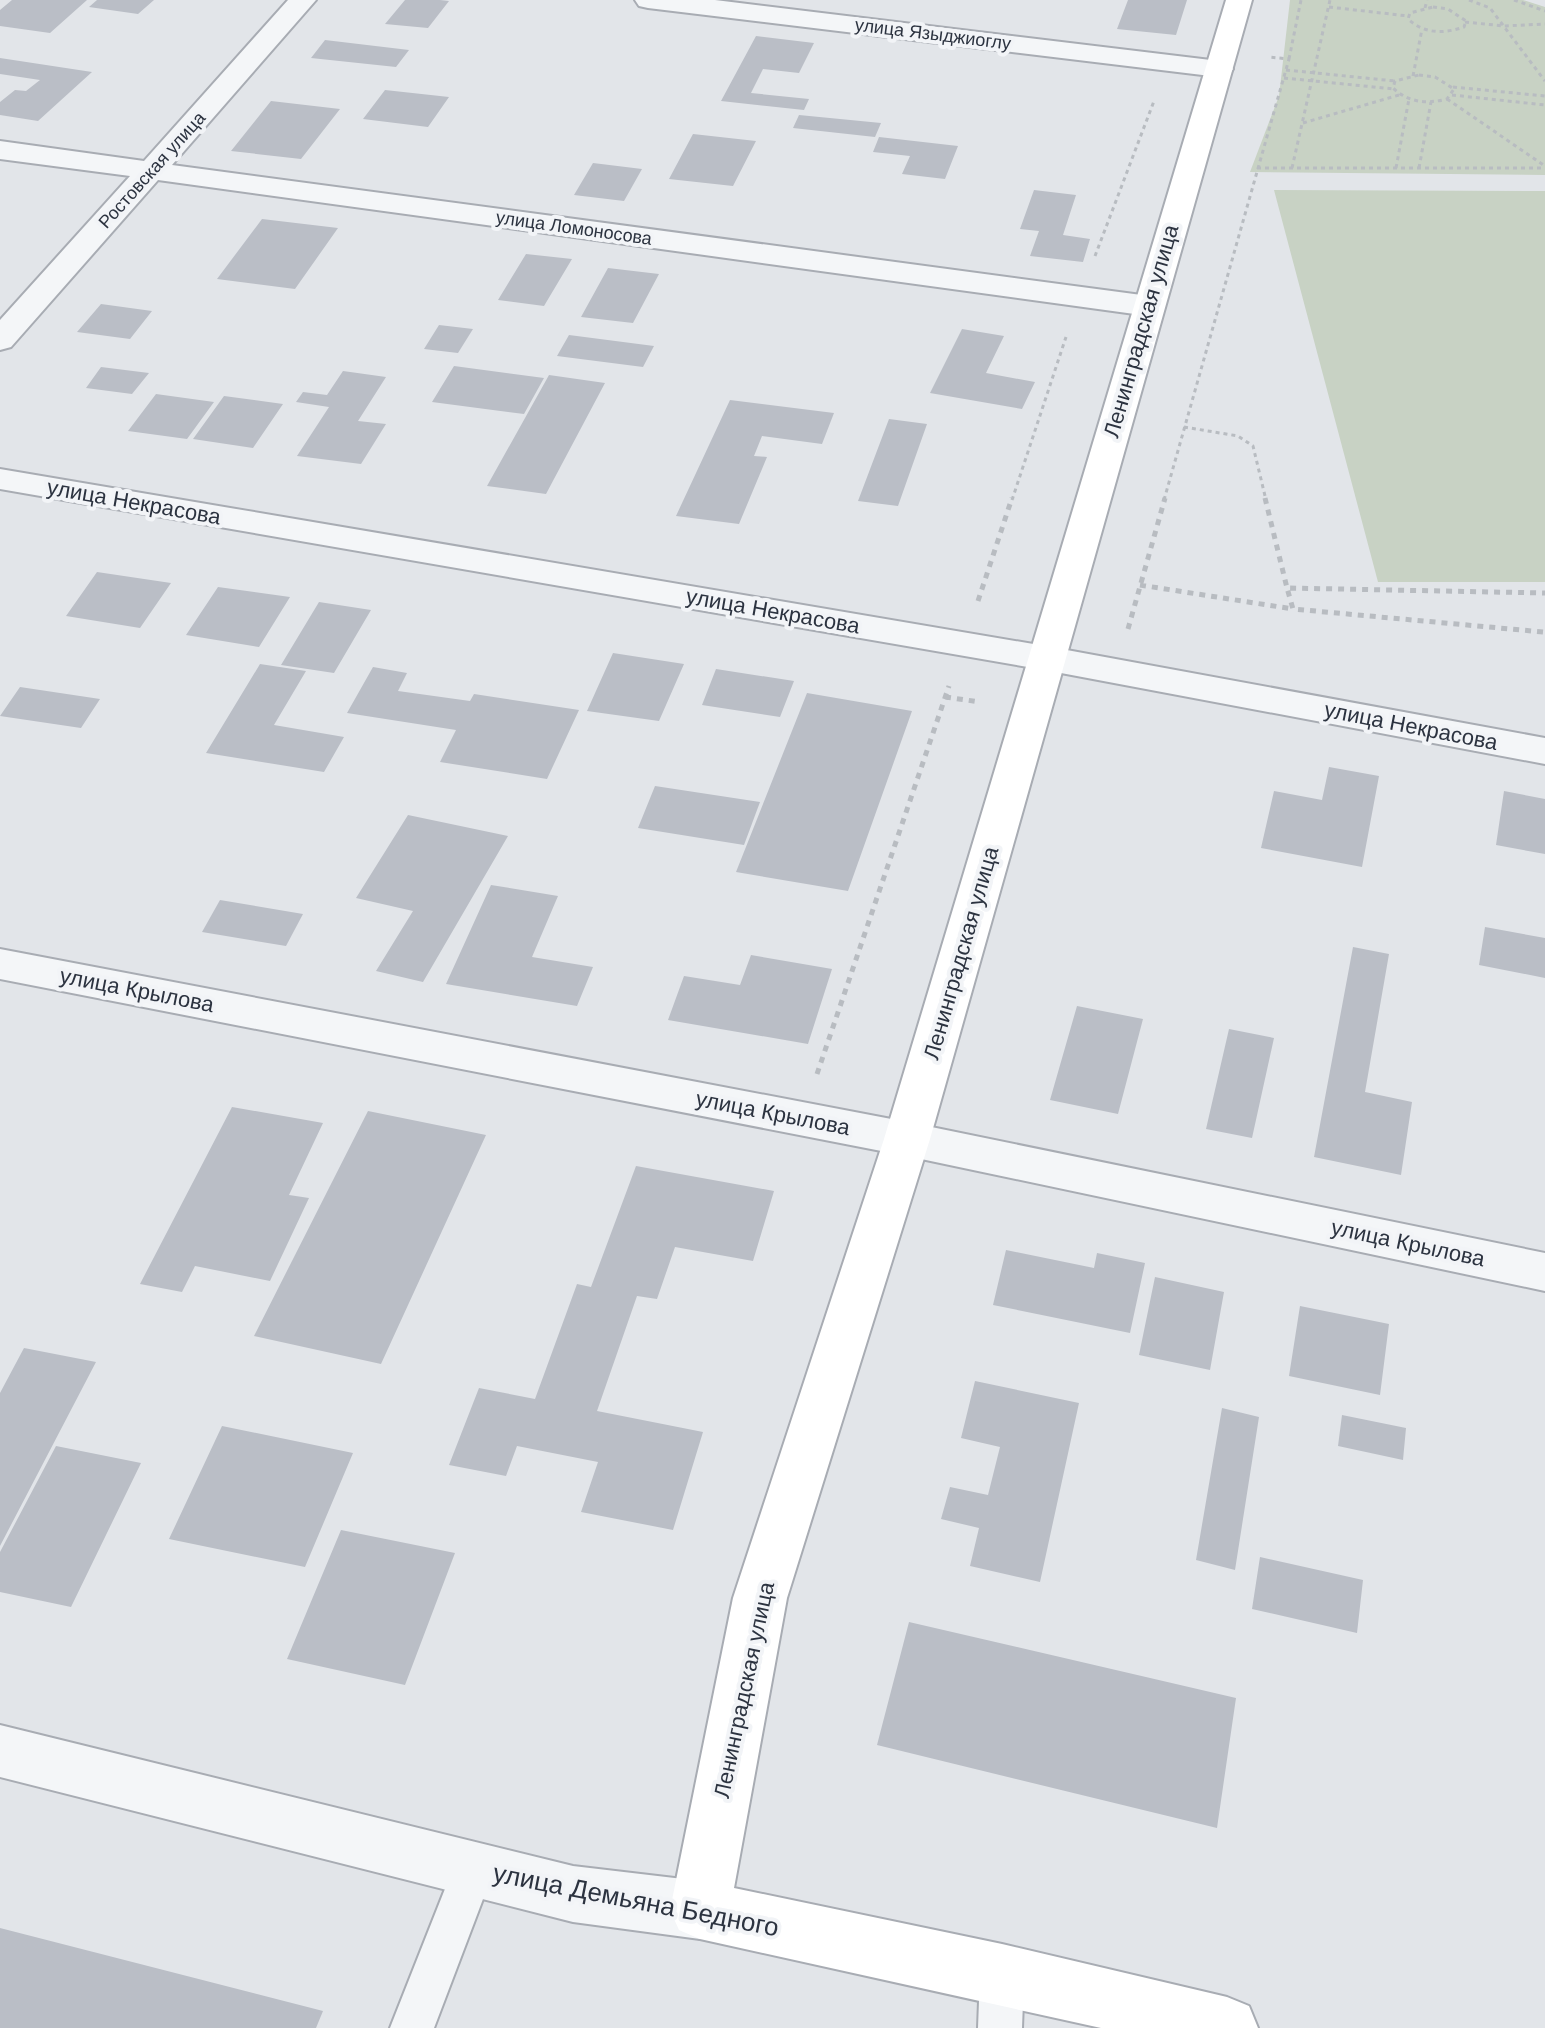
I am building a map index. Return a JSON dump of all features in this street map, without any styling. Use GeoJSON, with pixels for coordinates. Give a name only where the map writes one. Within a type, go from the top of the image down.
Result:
{"type":"FeatureCollection","features":[{"type":"Feature","properties":{"kind":"main road","name":"Ленинградская улица"},"geometry":{"type":"LineString","coordinates":[[700,1910],[760,1598],[907,1139],[1239,0]]}},
{"type":"Feature","properties":{"kind":"main road","name":"улица Демьяна Бедного"},"geometry":{"type":"LineString","coordinates":[[700,1910],[1001,2001],[1227,2028]]}},
{"type":"Feature","properties":{"kind":"street","name":"Ростовская улица"},"geometry":{"type":"LineString","coordinates":[[0,340],[303,0]]}},
{"type":"Feature","properties":{"kind":"street","name":"улица Языджиоглу"},"geometry":{"type":"LineString","coordinates":[[648,0],[1167,63],[1221,60]]}},
{"type":"Feature","properties":{"kind":"street","name":"улица Ломоносова"},"geometry":{"type":"LineString","coordinates":[[0,150],[1149,306]]}},
{"type":"Feature","properties":{"kind":"street","name":"улица Некрасова"},"geometry":{"type":"LineString","coordinates":[[0,479],[1045,658],[1545,751]]}},
{"type":"Feature","properties":{"kind":"street","name":"улица Крылова"},"geometry":{"type":"LineString","coordinates":[[0,964],[907,1139],[1545,1272]]}},
{"type":"Feature","properties":{"kind":"street","name":"улица Демьяна Бедного"},"geometry":{"type":"LineString","coordinates":[[0,1751],[573,1894],[700,1910]]}},
{"type":"Feature","properties":{"kind":"lane"},"geometry":{"type":"LineString","coordinates":[[412,2028],[473,1870]]}},
{"type":"Feature","properties":{"kind":"path"},"geometry":{"type":"LineString","coordinates":[[1116,671],[1284,78],[1301,0]]}},
{"type":"Feature","properties":{"kind":"path"},"geometry":{"type":"LineString","coordinates":[[1292,168],[1330,0]]}},
{"type":"Feature","properties":{"kind":"path"},"geometry":{"type":"LineString","coordinates":[[1425,8],[1427,0]]}},
{"type":"Feature","properties":{"kind":"path"},"geometry":{"type":"LineString","coordinates":[[1469,0],[1490,8],[1545,81]]}},
{"type":"Feature","properties":{"kind":"path"},"geometry":{"type":"LineString","coordinates":[[1514,0],[1545,11]]}},
{"type":"Feature","properties":{"kind":"path"},"geometry":{"type":"LineString","coordinates":[[1329,7],[1408,16],[1425,8],[1448,9],[1460,14],[1465,22]]}},
{"type":"Feature","properties":{"kind":"path"},"geometry":{"type":"LineString","coordinates":[[1408,16],[1413,26],[1422,29],[1455,31],[1464,27],[1465,22]]}},
{"type":"Feature","properties":{"kind":"path"},"geometry":{"type":"LineString","coordinates":[[1465,22],[1504,26],[1545,24]]}},
{"type":"Feature","properties":{"kind":"path"},"geometry":{"type":"LineString","coordinates":[[1413,76],[1422,29]]}},
{"type":"Feature","properties":{"kind":"path"},"geometry":{"type":"LineString","coordinates":[[1221,60],[1289,59]]}},
{"type":"Feature","properties":{"kind":"path"},"geometry":{"type":"LineString","coordinates":[[802,1119],[1080,296],[1167,63]]}},
{"type":"Feature","properties":{"kind":"path"},"geometry":{"type":"LineString","coordinates":[[1286,70],[1395,81],[1413,76],[1435,77],[1452,87],[1545,96]]}},
{"type":"Feature","properties":{"kind":"path"},"geometry":{"type":"LineString","coordinates":[[1284,78],[1394,89],[1409,99],[1431,102],[1452,95],[1545,105]]}},
{"type":"Feature","properties":{"kind":"path"},"geometry":{"type":"LineString","coordinates":[[1394,89],[1395,81]]}},
{"type":"Feature","properties":{"kind":"path"},"geometry":{"type":"LineString","coordinates":[[1452,87],[1452,95]]}},
{"type":"Feature","properties":{"kind":"path"},"geometry":{"type":"LineString","coordinates":[[1302,123],[1399,95]]}},
{"type":"Feature","properties":{"kind":"path"},"geometry":{"type":"LineString","coordinates":[[1396,168],[1409,99]]}},
{"type":"Feature","properties":{"kind":"path"},"geometry":{"type":"LineString","coordinates":[[1447,99],[1545,167]]}},
{"type":"Feature","properties":{"kind":"path"},"geometry":{"type":"LineString","coordinates":[[1419,168],[1431,102]]}},
{"type":"Feature","properties":{"kind":"path"},"geometry":{"type":"LineString","coordinates":[[1257,168],[1545,167]]}},
{"type":"Feature","properties":{"kind":"path"},"geometry":{"type":"LineString","coordinates":[[1184,427],[1238,436],[1253,446],[1293,609]]}},
{"type":"Feature","properties":{"kind":"path"},"geometry":{"type":"LineString","coordinates":[[1140,585],[1293,609],[1543,632]]}},
{"type":"Feature","properties":{"kind":"path"},"geometry":{"type":"LineString","coordinates":[[1287,588],[1545,593]]}},
{"type":"Feature","properties":{"kind":"green space"},"geometry":{"type":"Polygon","coordinates":[[[1290,0],[1523,0],[1545,7],[1545,175],[1250,172],[1279,96],[1290,0]]]}},
{"type":"Feature","properties":{"kind":"green space"},"geometry":{"type":"Polygon","coordinates":[[[1274,190],[1545,191],[1545,582],[1378,582],[1274,190]]]}},
{"type":"Feature","properties":{"kind":"building"},"geometry":{"type":"Polygon","coordinates":[[[12,0],[87,0],[50,33],[0,26],[0,10],[12,0]]]}},
{"type":"Feature","properties":{"kind":"building"},"geometry":{"type":"Polygon","coordinates":[[[97,0],[154,0],[138,14],[89,7],[97,0]]]}},
{"type":"Feature","properties":{"kind":"building"},"geometry":{"type":"Polygon","coordinates":[[[405,0],[449,1],[428,28],[385,24],[405,0]]]}},
{"type":"Feature","properties":{"kind":"building"},"geometry":{"type":"Polygon","coordinates":[[[1128,0],[1187,0],[1176,35],[1117,29],[1128,0]]]}},
{"type":"Feature","properties":{"kind":"building"},"geometry":{"type":"Polygon","coordinates":[[[756,36],[814,43],[799,73],[763,69],[751,93],[809,99],[804,110],[721,101],[756,36]]]}},
{"type":"Feature","properties":{"kind":"building"},"geometry":{"type":"Polygon","coordinates":[[[325,40],[409,50],[396,67],[311,58],[325,40]]]}},
{"type":"Feature","properties":{"kind":"building"},"geometry":{"type":"Polygon","coordinates":[[[0,58],[92,72],[38,121],[0,115],[0,102],[15,90],[26,91],[40,80],[0,74],[0,58]]]}},
{"type":"Feature","properties":{"kind":"building"},"geometry":{"type":"Polygon","coordinates":[[[385,90],[449,97],[428,127],[363,119],[385,90]]]}},
{"type":"Feature","properties":{"kind":"building"},"geometry":{"type":"Polygon","coordinates":[[[271,101],[340,109],[301,159],[231,151],[271,101]]]}},
{"type":"Feature","properties":{"kind":"building"},"geometry":{"type":"Polygon","coordinates":[[[799,115],[881,123],[875,137],[793,128],[799,115]]]}},
{"type":"Feature","properties":{"kind":"building"},"geometry":{"type":"Polygon","coordinates":[[[693,134],[756,141],[733,186],[669,179],[693,134]]]}},
{"type":"Feature","properties":{"kind":"building"},"geometry":{"type":"Polygon","coordinates":[[[879,137],[958,146],[945,179],[902,174],[910,156],[873,152],[879,137]]]}},
{"type":"Feature","properties":{"kind":"building"},"geometry":{"type":"Polygon","coordinates":[[[593,163],[642,169],[624,201],[574,195],[593,163]]]}},
{"type":"Feature","properties":{"kind":"building"},"geometry":{"type":"Polygon","coordinates":[[[1034,190],[1076,195],[1063,235],[1090,239],[1083,262],[1030,256],[1039,231],[1020,229],[1034,190]]]}},
{"type":"Feature","properties":{"kind":"building"},"geometry":{"type":"Polygon","coordinates":[[[262,219],[338,228],[295,289],[217,279],[262,219]]]}},
{"type":"Feature","properties":{"kind":"building"},"geometry":{"type":"Polygon","coordinates":[[[526,254],[572,259],[544,306],[498,300],[526,254]]]}},
{"type":"Feature","properties":{"kind":"building"},"geometry":{"type":"Polygon","coordinates":[[[608,268],[659,274],[633,323],[581,317],[608,268]]]}},
{"type":"Feature","properties":{"kind":"building"},"geometry":{"type":"Polygon","coordinates":[[[101,304],[152,311],[130,339],[77,332],[101,304]]]}},
{"type":"Feature","properties":{"kind":"building"},"geometry":{"type":"Polygon","coordinates":[[[439,325],[473,329],[458,353],[424,349],[439,325]]]}},
{"type":"Feature","properties":{"kind":"building"},"geometry":{"type":"Polygon","coordinates":[[[962,329],[1004,336],[986,373],[1035,382],[1022,409],[930,393],[962,329]]]}},
{"type":"Feature","properties":{"kind":"building"},"geometry":{"type":"Polygon","coordinates":[[[569,335],[654,346],[643,367],[557,356],[569,335]]]}},
{"type":"Feature","properties":{"kind":"building"},"geometry":{"type":"Polygon","coordinates":[[[454,366],[544,378],[524,414],[432,402],[454,366]]]}},
{"type":"Feature","properties":{"kind":"building"},"geometry":{"type":"Polygon","coordinates":[[[101,367],[149,373],[132,394],[86,388],[101,367]]]}},
{"type":"Feature","properties":{"kind":"building"},"geometry":{"type":"Polygon","coordinates":[[[343,371],[386,377],[358,421],[386,424],[361,464],[297,456],[329,407],[296,402],[303,392],[327,395],[343,371]]]}},
{"type":"Feature","properties":{"kind":"building"},"geometry":{"type":"Polygon","coordinates":[[[549,375],[605,383],[546,494],[487,486],[549,375]]]}},
{"type":"Feature","properties":{"kind":"building"},"geometry":{"type":"Polygon","coordinates":[[[156,394],[214,402],[187,439],[128,431],[156,394]]]}},
{"type":"Feature","properties":{"kind":"building"},"geometry":{"type":"Polygon","coordinates":[[[224,396],[283,404],[253,448],[193,439],[224,396]]]}},
{"type":"Feature","properties":{"kind":"building"},"geometry":{"type":"Polygon","coordinates":[[[730,400],[834,413],[822,444],[762,436],[754,456],[767,457],[739,524],[676,516],[730,400]]]}},
{"type":"Feature","properties":{"kind":"building"},"geometry":{"type":"Polygon","coordinates":[[[889,419],[927,424],[898,506],[858,501],[889,419]]]}},
{"type":"Feature","properties":{"kind":"building"},"geometry":{"type":"Polygon","coordinates":[[[97,572],[171,583],[140,628],[66,616],[97,572]]]}},
{"type":"Feature","properties":{"kind":"building"},"geometry":{"type":"Polygon","coordinates":[[[218,587],[290,597],[259,647],[186,635],[218,587]]]}},
{"type":"Feature","properties":{"kind":"building"},"geometry":{"type":"Polygon","coordinates":[[[319,602],[371,610],[334,673],[281,665],[319,602]]]}},
{"type":"Feature","properties":{"kind":"building"},"geometry":{"type":"Polygon","coordinates":[[[613,653],[684,664],[659,721],[587,711],[613,653]]]}},
{"type":"Feature","properties":{"kind":"building"},"geometry":{"type":"Polygon","coordinates":[[[260,664],[306,671],[274,725],[344,737],[324,772],[206,753],[260,664]]]}},
{"type":"Feature","properties":{"kind":"building"},"geometry":{"type":"Polygon","coordinates":[[[373,667],[407,673],[398,691],[470,701],[474,694],[579,710],[547,779],[440,762],[456,730],[347,713],[373,667]]]}},
{"type":"Feature","properties":{"kind":"building"},"geometry":{"type":"Polygon","coordinates":[[[716,669],[794,681],[780,717],[702,705],[716,669]]]}},
{"type":"Feature","properties":{"kind":"building"},"geometry":{"type":"Polygon","coordinates":[[[20,687],[100,699],[81,728],[0,716],[20,687]]]}},
{"type":"Feature","properties":{"kind":"building"},"geometry":{"type":"Polygon","coordinates":[[[807,693],[912,711],[848,891],[736,872],[807,693]]]}},
{"type":"Feature","properties":{"kind":"building"},"geometry":{"type":"Polygon","coordinates":[[[1329,767],[1379,776],[1362,867],[1261,848],[1274,791],[1322,800],[1329,767]]]}},
{"type":"Feature","properties":{"kind":"building"},"geometry":{"type":"Polygon","coordinates":[[[655,786],[760,802],[744,845],[638,828],[655,786]]]}},
{"type":"Feature","properties":{"kind":"building"},"geometry":{"type":"Polygon","coordinates":[[[1504,791],[1545,799],[1545,854],[1496,845],[1504,791]]]}},
{"type":"Feature","properties":{"kind":"building"},"geometry":{"type":"Polygon","coordinates":[[[408,815],[508,836],[423,982],[376,971],[413,911],[356,898],[408,815]]]}},
{"type":"Feature","properties":{"kind":"building"},"geometry":{"type":"Polygon","coordinates":[[[491,885],[558,896],[532,957],[593,967],[577,1006],[446,984],[491,885]]]}},
{"type":"Feature","properties":{"kind":"building"},"geometry":{"type":"Polygon","coordinates":[[[220,900],[303,914],[286,946],[202,932],[220,900]]]}},
{"type":"Feature","properties":{"kind":"building"},"geometry":{"type":"Polygon","coordinates":[[[1485,927],[1545,938],[1545,978],[1479,965],[1485,927]]]}},
{"type":"Feature","properties":{"kind":"building"},"geometry":{"type":"Polygon","coordinates":[[[1353,947],[1389,954],[1365,1092],[1412,1102],[1401,1175],[1314,1157],[1353,947]]]}},
{"type":"Feature","properties":{"kind":"building"},"geometry":{"type":"Polygon","coordinates":[[[751,955],[832,969],[808,1044],[668,1020],[684,976],[740,985],[751,955]]]}},
{"type":"Feature","properties":{"kind":"building"},"geometry":{"type":"Polygon","coordinates":[[[1077,1006],[1143,1019],[1118,1114],[1050,1100],[1077,1006]]]}},
{"type":"Feature","properties":{"kind":"building"},"geometry":{"type":"Polygon","coordinates":[[[1229,1029],[1274,1038],[1252,1138],[1206,1129],[1229,1029]]]}},
{"type":"Feature","properties":{"kind":"building"},"geometry":{"type":"Polygon","coordinates":[[[232,1107],[323,1123],[289,1195],[309,1198],[270,1281],[195,1266],[182,1292],[140,1284],[232,1107]]]}},
{"type":"Feature","properties":{"kind":"building"},"geometry":{"type":"Polygon","coordinates":[[[368,1111],[486,1135],[381,1364],[254,1336],[368,1111]]]}},
{"type":"Feature","properties":{"kind":"building"},"geometry":{"type":"Polygon","coordinates":[[[636,1166],[774,1191],[753,1261],[675,1247],[657,1299],[637,1296],[597,1411],[703,1432],[673,1530],[581,1512],[598,1462],[517,1446],[506,1476],[449,1465],[479,1388],[535,1399],[577,1284],[591,1287],[636,1166]]]}},
{"type":"Feature","properties":{"kind":"building"},"geometry":{"type":"Polygon","coordinates":[[[1006,1250],[1094,1268],[1097,1253],[1145,1263],[1130,1333],[993,1305],[1006,1250]]]}},
{"type":"Feature","properties":{"kind":"building"},"geometry":{"type":"Polygon","coordinates":[[[1155,1277],[1224,1292],[1210,1370],[1139,1355],[1155,1277]]]}},
{"type":"Feature","properties":{"kind":"building"},"geometry":{"type":"Polygon","coordinates":[[[1300,1306],[1389,1324],[1380,1395],[1289,1376],[1300,1306]]]}},
{"type":"Feature","properties":{"kind":"building"},"geometry":{"type":"Polygon","coordinates":[[[24,1348],[96,1362],[0,1546],[0,1393],[24,1348]]]}},
{"type":"Feature","properties":{"kind":"building"},"geometry":{"type":"Polygon","coordinates":[[[975,1381],[1079,1403],[1040,1582],[970,1566],[979,1528],[941,1519],[950,1487],[988,1495],[1000,1447],[961,1438],[975,1381]]]}},
{"type":"Feature","properties":{"kind":"building"},"geometry":{"type":"Polygon","coordinates":[[[1222,1408],[1259,1417],[1235,1570],[1196,1560],[1222,1408]]]}},
{"type":"Feature","properties":{"kind":"building"},"geometry":{"type":"Polygon","coordinates":[[[1342,1415],[1406,1428],[1403,1460],[1338,1446],[1342,1415]]]}},
{"type":"Feature","properties":{"kind":"building"},"geometry":{"type":"Polygon","coordinates":[[[222,1426],[353,1453],[305,1567],[169,1539],[222,1426]]]}},
{"type":"Feature","properties":{"kind":"building"},"geometry":{"type":"Polygon","coordinates":[[[56,1446],[141,1463],[71,1607],[0,1592],[0,1552],[56,1446]]]}},
{"type":"Feature","properties":{"kind":"building"},"geometry":{"type":"Polygon","coordinates":[[[341,1530],[455,1553],[405,1685],[287,1659],[341,1530]]]}},
{"type":"Feature","properties":{"kind":"building"},"geometry":{"type":"Polygon","coordinates":[[[1260,1557],[1363,1580],[1357,1633],[1252,1609],[1260,1557]]]}},
{"type":"Feature","properties":{"kind":"building"},"geometry":{"type":"Polygon","coordinates":[[[909,1622],[1236,1698],[1217,1828],[877,1745],[909,1622]]]}},
{"type":"Feature","properties":{"kind":"building"},"geometry":{"type":"Polygon","coordinates":[[[0,1928],[323,2011],[316,2028],[0,2028],[0,1928]]]}}]}
